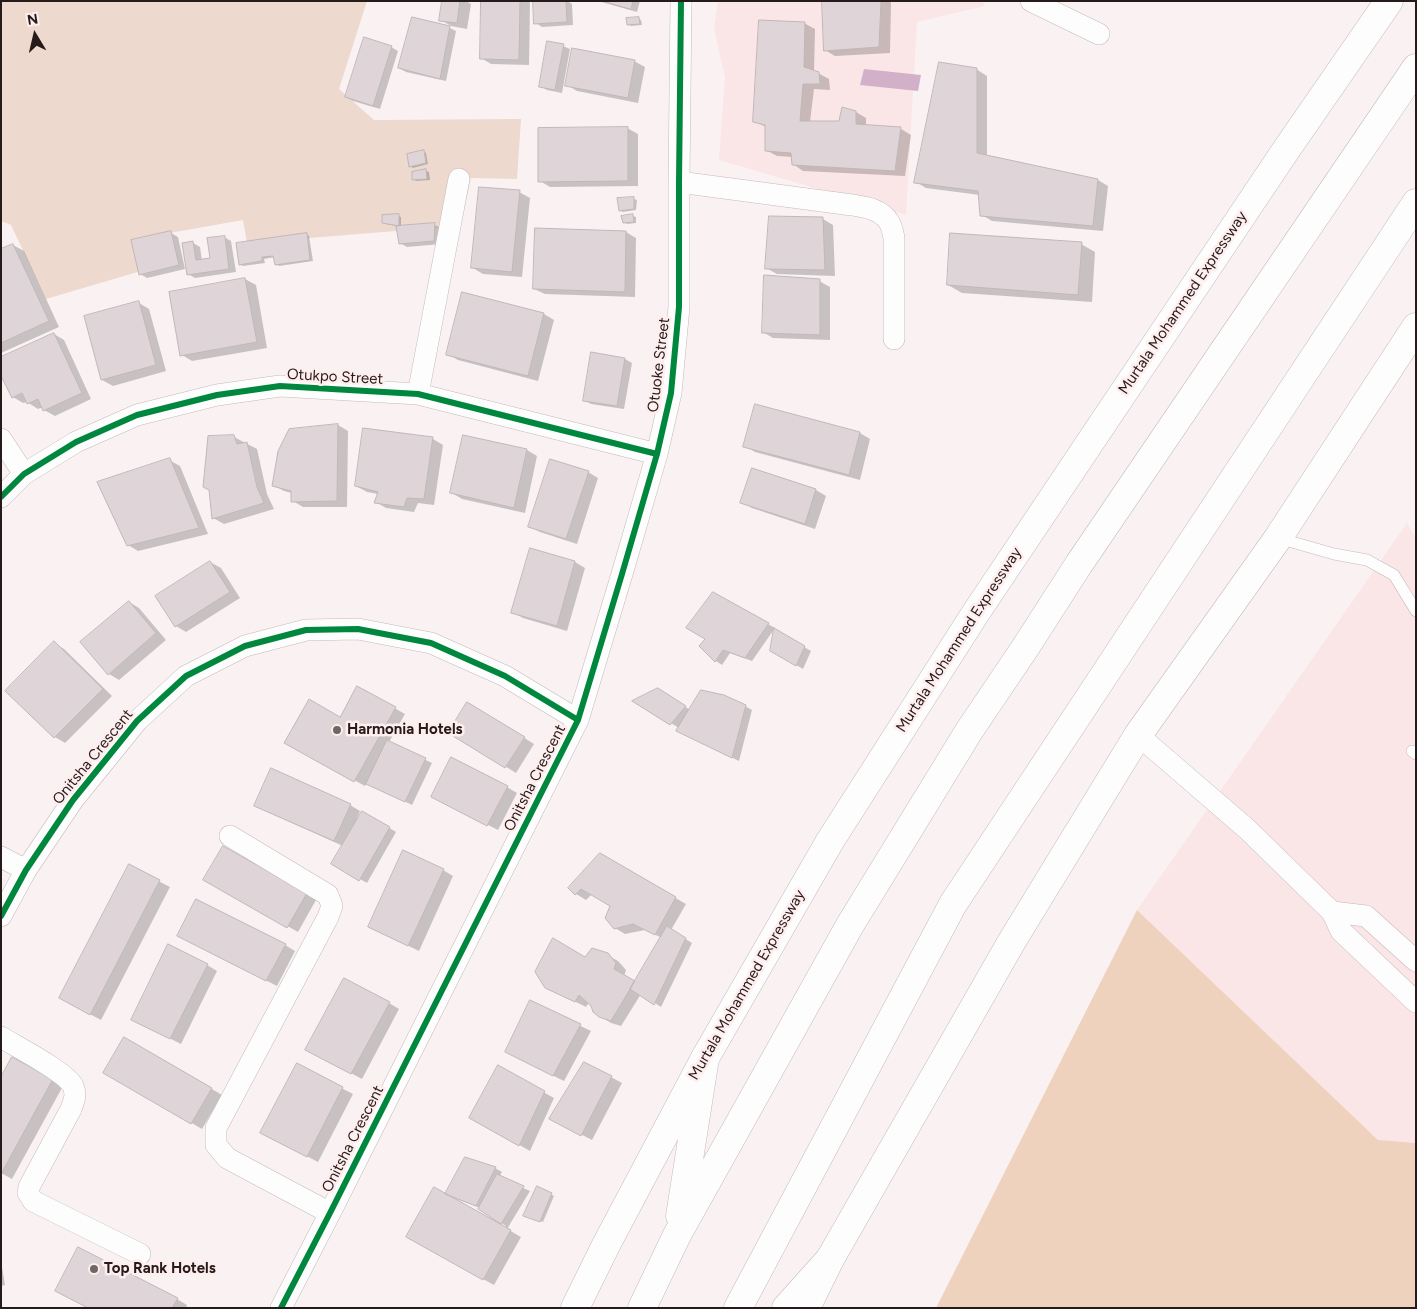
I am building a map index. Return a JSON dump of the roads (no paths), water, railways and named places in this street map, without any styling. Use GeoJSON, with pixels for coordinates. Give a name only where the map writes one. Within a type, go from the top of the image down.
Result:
{"type":"FeatureCollection","features":[{"type":"Feature","properties":{"kind":"highway","name":"Murtala Mohammed Expressway"},"geometry":{"type":"LineString","coordinates":[[575,1308],[606,1245],[705,1058],[830,841],[937,672],[1286,150],[1389,1]]}},
{"type":"Feature","properties":{"kind":"highway"},"geometry":{"type":"LineString","coordinates":[[642,1308],[677,1235],[850,925],[969,731],[1084,556],[1416,68]]}},
{"type":"Feature","properties":{"kind":"highway"},"geometry":{"type":"LineString","coordinates":[[738,1308],[953,904],[1416,203]]}},
{"type":"Feature","properties":{"kind":"highway"},"geometry":{"type":"LineString","coordinates":[[806,1308],[830,1259],[1012,941],[1138,735],[1278,538],[1416,327]]}},
{"type":"Feature","properties":{"kind":"highway"},"geometry":{"type":"LineString","coordinates":[[677,1235],[705,1058]]}},
{"type":"Feature","properties":{"kind":"highway"},"geometry":{"type":"LineString","coordinates":[[786,1308],[830,1259]]}},
{"type":"Feature","properties":{"kind":"street","name":"Otuoke Street"},"geometry":{"type":"LineString","coordinates":[[578,720],[657,454],[672,393],[679,307],[681,1]]}},
{"type":"Feature","properties":{"kind":"street"},"geometry":{"type":"LineString","coordinates":[[1031,1],[1099,34]]}},
{"type":"Feature","properties":{"kind":"street"},"geometry":{"type":"LineString","coordinates":[[418,394],[459,179]]}},
{"type":"Feature","properties":{"kind":"street"},"geometry":{"type":"LineString","coordinates":[[679,182],[852,205],[870,208],[883,214],[890,223],[894,238],[894,339]]}},
{"type":"Feature","properties":{"kind":"street","name":"Otukpo Street"},"geometry":{"type":"LineString","coordinates":[[1,497],[24,474],[76,442],[138,416],[217,395],[280,386],[418,394],[657,454]]}},
{"type":"Feature","properties":{"kind":"street"},"geometry":{"type":"LineString","coordinates":[[1,439],[24,474]]}},
{"type":"Feature","properties":{"kind":"street","name":"Onitsha Crescent"},"geometry":{"type":"LineString","coordinates":[[1,916],[26,870],[73,800],[138,720],[186,676],[244,646],[306,630],[358,629],[431,643],[505,676],[578,720],[281,1308]]}},
{"type":"Feature","properties":{"kind":"street"},"geometry":{"type":"LineString","coordinates":[[1138,735],[1247,828],[1332,912],[1341,931],[1416,1002]]}},
{"type":"Feature","properties":{"kind":"street"},"geometry":{"type":"LineString","coordinates":[[230,836],[328,895],[332,906],[328,917],[216,1128],[216,1145],[227,1158],[330,1213]]}},
{"type":"Feature","properties":{"kind":"street"},"geometry":{"type":"LineString","coordinates":[[1,857],[26,870]]}},
{"type":"Feature","properties":{"kind":"street"},"geometry":{"type":"LineString","coordinates":[[1332,912],[1366,916],[1416,961]]}},
{"type":"Feature","properties":{"kind":"street"},"geometry":{"type":"LineString","coordinates":[[1,1037],[64,1075],[73,1086],[76,1096],[71,1109],[29,1187],[28,1193],[33,1201],[140,1254]]}},
{"type":"Feature","properties":{"kind":"lane"},"geometry":{"type":"LineString","coordinates":[[1278,538],[1334,554],[1367,560],[1394,575],[1416,611]]}},
{"type":"Feature","properties":{"kind":"place","name":"Harmonia Hotels"},"geometry":{"type":"Point","coordinates":[337,730]}},
{"type":"Feature","properties":{"kind":"place","name":"Top Rank Hotels"},"geometry":{"type":"Point","coordinates":[94,1269]}}]}
